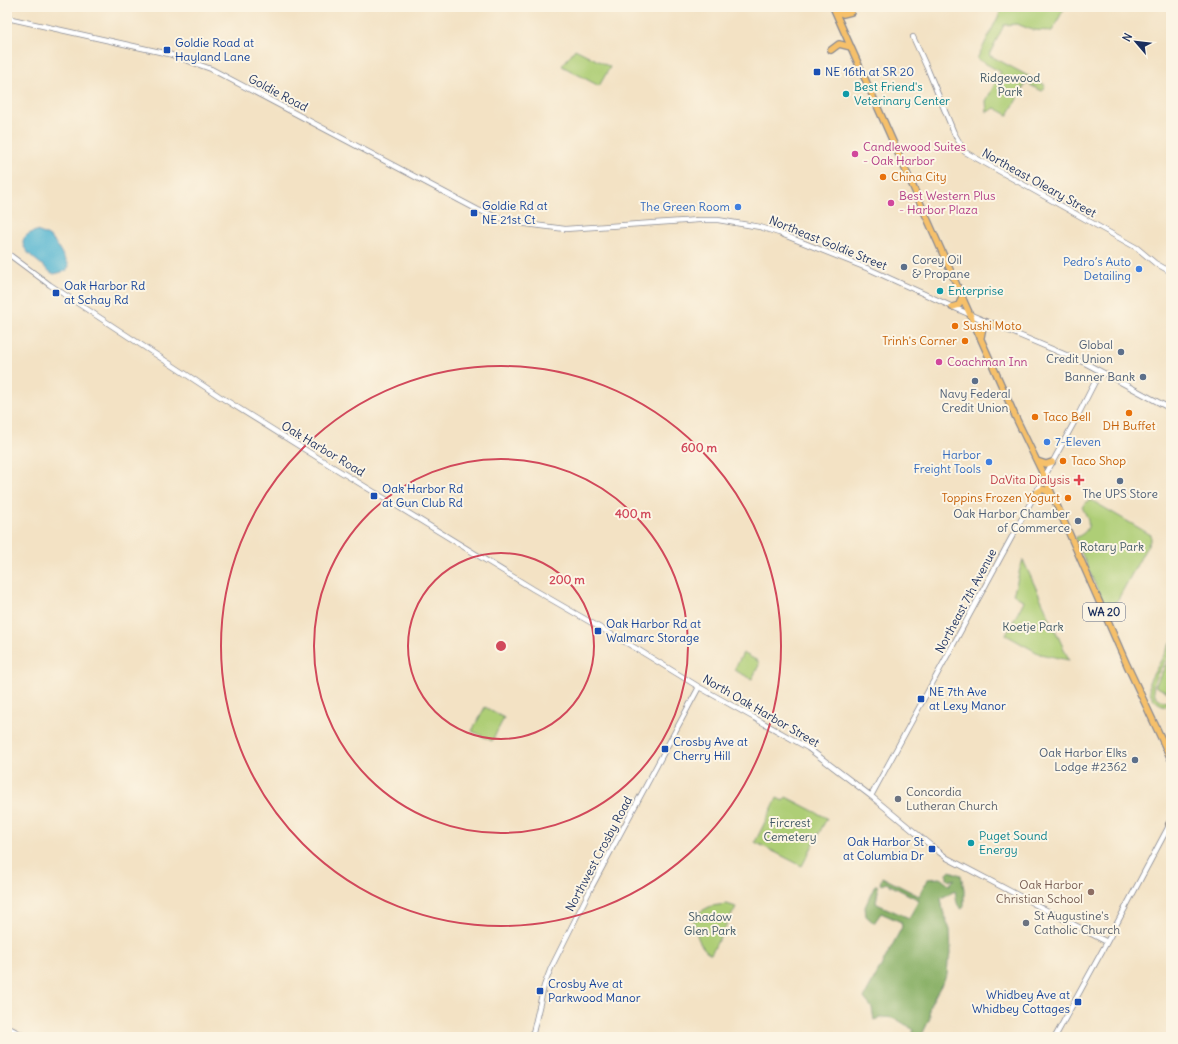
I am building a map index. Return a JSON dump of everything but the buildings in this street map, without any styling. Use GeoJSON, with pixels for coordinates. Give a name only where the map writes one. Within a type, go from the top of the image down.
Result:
{"type":"FeatureCollection","features":[{"type":"Feature","properties":{"kind":"main road"},"geometry":{"type":"LineString","coordinates":[[834,9],[843,14],[851,12]]}},
{"type":"Feature","properties":{"kind":"main road","name":"WA 20"},"geometry":{"type":"LineString","coordinates":[[834,9],[1053,496],[1127,665],[1171,759]]}},
{"type":"Feature","properties":{"kind":"main road"},"geometry":{"type":"LineString","coordinates":[[831,50],[840,44],[851,47]]}},
{"type":"Feature","properties":{"kind":"main road"},"geometry":{"type":"LineString","coordinates":[[952,307],[959,305],[962,296]]}},
{"type":"Feature","properties":{"kind":"main road"},"geometry":{"type":"LineString","coordinates":[[981,338],[983,327],[994,324]]}},
{"type":"Feature","properties":{"kind":"main road"},"geometry":{"type":"LineString","coordinates":[[1036,461],[1046,464],[1052,462]]}},
{"type":"Feature","properties":{"kind":"main road"},"geometry":{"type":"LineString","coordinates":[[1036,493],[1038,490],[1043,489],[1053,496]]}},
{"type":"Feature","properties":{"kind":"street","name":"Goldie Road"},"geometry":{"type":"LineString","coordinates":[[7,18],[169,54],[205,67],[478,210],[506,220],[526,224]]}},
{"type":"Feature","properties":{"kind":"street","name":"Northeast Oleary Street"},"geometry":{"type":"LineString","coordinates":[[913,37],[954,133],[965,152],[1137,248],[1154,263],[1171,272]]}},
{"type":"Feature","properties":{"kind":"street","name":"Northeast Goldie Street"},"geometry":{"type":"LineString","coordinates":[[526,224],[565,229],[718,220],[759,226],[869,270],[1085,363],[1171,410]]}},
{"type":"Feature","properties":{"kind":"street","name":"Oak Harbor Road"},"geometry":{"type":"LineString","coordinates":[[7,253],[50,285],[219,396],[521,581],[637,649]]}},
{"type":"Feature","properties":{"kind":"street","name":"Northeast 7th Avenue"},"geometry":{"type":"LineString","coordinates":[[871,796],[1100,372]]}},
{"type":"Feature","properties":{"kind":"street","name":"North Oak Harbor Street"},"geometry":{"type":"LineString","coordinates":[[637,649],[700,687],[808,748],[871,796],[947,858],[1108,942]]}},
{"type":"Feature","properties":{"kind":"street","name":"Northwest Crosby Road"},"geometry":{"type":"LineString","coordinates":[[532,1037],[544,986],[551,968],[591,888],[700,687]]}},
{"type":"Feature","properties":{"kind":"street"},"geometry":{"type":"LineString","coordinates":[[1055,1037],[1108,942],[1170,822]]}},
{"type":"Feature","properties":{"kind":"street"},"geometry":{"type":"LineString","coordinates":[[7,1027],[26,1037]]}},
{"type":"Feature","properties":{"kind":"green space","name":"Ridgewood Park"},"geometry":{"type":"Polygon","coordinates":[[[1003,7],[1065,7],[1052,31],[1032,30],[1017,24],[1004,25],[989,55],[1045,85],[1042,91],[1026,83],[1008,115],[995,108],[987,112],[986,101],[1001,72],[977,59],[1003,7]]]}},
{"type":"Feature","properties":{"kind":"green space"},"geometry":{"type":"Polygon","coordinates":[[[575,49],[610,67],[599,86],[562,66],[575,49]]]}},
{"type":"Feature","properties":{"kind":"green space","name":"Rotary Park"},"geometry":{"type":"Polygon","coordinates":[[[1091,500],[1151,535],[1151,539],[1117,601],[1109,607],[1104,605],[1075,538],[1087,529],[1088,521],[1082,507],[1091,500]]]}},
{"type":"Feature","properties":{"kind":"green space","name":"Koetje Park"},"geometry":{"type":"Polygon","coordinates":[[[1023,560],[1069,660],[1040,654],[1006,635],[1024,601],[1013,594],[1023,560]]]}},
{"type":"Feature","properties":{"kind":"green space"},"geometry":{"type":"Polygon","coordinates":[[[1171,642],[1171,651],[1153,686],[1157,697],[1164,701],[1171,702],[1171,706],[1166,706],[1154,700],[1150,692],[1149,682],[1171,642]]]}},
{"type":"Feature","properties":{"kind":"green space"},"geometry":{"type":"Polygon","coordinates":[[[743,653],[758,661],[759,665],[752,679],[734,670],[743,653]]]}},
{"type":"Feature","properties":{"kind":"green space"},"geometry":{"type":"Polygon","coordinates":[[[1171,655],[1171,694],[1155,686],[1171,655]]]}},
{"type":"Feature","properties":{"kind":"green space"},"geometry":{"type":"Polygon","coordinates":[[[485,707],[504,718],[492,741],[472,731],[485,707]]]}},
{"type":"Feature","properties":{"kind":"green space","name":"Fircrest Cemetery"},"geometry":{"type":"Polygon","coordinates":[[[786,797],[827,818],[802,866],[755,842],[777,798],[783,801],[786,797]]]}},
{"type":"Feature","properties":{"kind":"green space"},"geometry":{"type":"Polygon","coordinates":[[[950,871],[961,875],[964,889],[964,906],[962,909],[958,905],[955,891],[941,898],[943,911],[950,930],[951,954],[948,962],[947,975],[930,1005],[930,1018],[921,1037],[911,1037],[914,1030],[895,1019],[886,1017],[874,1020],[872,1008],[864,998],[902,927],[901,922],[881,913],[874,923],[866,916],[865,907],[875,885],[877,885],[877,904],[909,918],[919,900],[886,883],[882,885],[880,884],[882,877],[919,896],[928,879],[940,878],[949,885],[955,879],[949,881],[947,879],[947,874],[950,871]]]}},
{"type":"Feature","properties":{"kind":"green space","name":"Shadow Glen Park"},"geometry":{"type":"Polygon","coordinates":[[[727,904],[736,907],[711,954],[706,951],[700,942],[692,916],[711,906],[727,904]]]}},
{"type":"Feature","properties":{"kind":"water"},"geometry":{"type":"Polygon","coordinates":[[[36,231],[50,237],[53,240],[69,265],[66,271],[54,274],[27,252],[23,243],[24,238],[28,234],[36,231]]]}},
{"type":"Feature","properties":{"kind":"place","name":"Goldie Road at Hayland Lane"},"geometry":{"type":"Point","coordinates":[167,50]}},
{"type":"Feature","properties":{"kind":"place","name":"NE 16th at SR 20"},"geometry":{"type":"Point","coordinates":[817,72]}},
{"type":"Feature","properties":{"kind":"place","name":"Best Friend's Veterinary Center"},"geometry":{"type":"Point","coordinates":[846,94]}},
{"type":"Feature","properties":{"kind":"place","name":"Candlewood Suites - Oak Harbor"},"geometry":{"type":"Point","coordinates":[855,154]}},
{"type":"Feature","properties":{"kind":"place","name":"China City"},"geometry":{"type":"Point","coordinates":[883,177]}},
{"type":"Feature","properties":{"kind":"place","name":"Best Western Plus - Harbor Plaza"},"geometry":{"type":"Point","coordinates":[891,203]}},
{"type":"Feature","properties":{"kind":"place","name":"The Green Room"},"geometry":{"type":"Point","coordinates":[738,207]}},
{"type":"Feature","properties":{"kind":"place","name":"Goldie Rd at NE 21st Ct"},"geometry":{"type":"Point","coordinates":[474,213]}},
{"type":"Feature","properties":{"kind":"place","name":"Corey Oil & Propane"},"geometry":{"type":"Point","coordinates":[904,267]}},
{"type":"Feature","properties":{"kind":"place","name":"Pedro’s Auto Detailing"},"geometry":{"type":"Point","coordinates":[1139,269]}},
{"type":"Feature","properties":{"kind":"place","name":"Enterprise"},"geometry":{"type":"Point","coordinates":[940,291]}},
{"type":"Feature","properties":{"kind":"place","name":"Oak Harbor Rd at Schay Rd"},"geometry":{"type":"Point","coordinates":[56,293]}},
{"type":"Feature","properties":{"kind":"place","name":"Sushi Moto"},"geometry":{"type":"Point","coordinates":[955,326]}},
{"type":"Feature","properties":{"kind":"place","name":"Trinh's Corner"},"geometry":{"type":"Point","coordinates":[965,341]}},
{"type":"Feature","properties":{"kind":"place","name":"Global Credit Union"},"geometry":{"type":"Point","coordinates":[1121,352]}},
{"type":"Feature","properties":{"kind":"place","name":"Coachman Inn"},"geometry":{"type":"Point","coordinates":[939,362]}},
{"type":"Feature","properties":{"kind":"place","name":"Banner Bank"},"geometry":{"type":"Point","coordinates":[1143,377]}},
{"type":"Feature","properties":{"kind":"place","name":"Navy Federal Credit Union"},"geometry":{"type":"Point","coordinates":[975,381]}},
{"type":"Feature","properties":{"kind":"place","name":"DH Buffet"},"geometry":{"type":"Point","coordinates":[1129,413]}},
{"type":"Feature","properties":{"kind":"place","name":"Taco Bell"},"geometry":{"type":"Point","coordinates":[1035,417]}},
{"type":"Feature","properties":{"kind":"place","name":"7-Eleven"},"geometry":{"type":"Point","coordinates":[1047,442]}},
{"type":"Feature","properties":{"kind":"place","name":"Taco Shop"},"geometry":{"type":"Point","coordinates":[1063,461]}},
{"type":"Feature","properties":{"kind":"place","name":"Harbor Freight Tools"},"geometry":{"type":"Point","coordinates":[989,462]}},
{"type":"Feature","properties":{"kind":"place","name":"DaVita Dialysis"},"geometry":{"type":"Point","coordinates":[1079,480]}},
{"type":"Feature","properties":{"kind":"place","name":"The UPS Store"},"geometry":{"type":"Point","coordinates":[1120,481]}},
{"type":"Feature","properties":{"kind":"place","name":"Oak Harbor Rd at Gun Club Rd"},"geometry":{"type":"Point","coordinates":[374,496]}},
{"type":"Feature","properties":{"kind":"place","name":"Toppins Frozen Yogurt"},"geometry":{"type":"Point","coordinates":[1068,498]}},
{"type":"Feature","properties":{"kind":"place","name":"Oak Harbor Chamber of Commerce"},"geometry":{"type":"Point","coordinates":[1078,521]}},
{"type":"Feature","properties":{"kind":"place","name":"Oak Harbor Rd at Walmarc Storage"},"geometry":{"type":"Point","coordinates":[598,631]}},
{"type":"Feature","properties":{"kind":"place","name":"NE 7th Ave at Lexy Manor"},"geometry":{"type":"Point","coordinates":[921,699]}},
{"type":"Feature","properties":{"kind":"place","name":"Crosby Ave at Cherry Hill"},"geometry":{"type":"Point","coordinates":[665,749]}},
{"type":"Feature","properties":{"kind":"place","name":"Oak Harbor Elks Lodge #2362"},"geometry":{"type":"Point","coordinates":[1135,760]}},
{"type":"Feature","properties":{"kind":"place","name":"Concordia Lutheran Church"},"geometry":{"type":"Point","coordinates":[898,799]}},
{"type":"Feature","properties":{"kind":"place","name":"Puget Sound Energy"},"geometry":{"type":"Point","coordinates":[971,843]}},
{"type":"Feature","properties":{"kind":"place","name":"Oak Harbor St at Columbia Dr"},"geometry":{"type":"Point","coordinates":[932,849]}},
{"type":"Feature","properties":{"kind":"place","name":"Oak Harbor Christian School"},"geometry":{"type":"Point","coordinates":[1091,892]}},
{"type":"Feature","properties":{"kind":"place","name":"St Augustine's Catholic Church"},"geometry":{"type":"Point","coordinates":[1026,923]}},
{"type":"Feature","properties":{"kind":"place","name":"Crosby Ave at Parkwood Manor"},"geometry":{"type":"Point","coordinates":[540,991]}},
{"type":"Feature","properties":{"kind":"place","name":"Whidbey Ave at Whidbey Cottages"},"geometry":{"type":"Point","coordinates":[1078,1002]}}]}
